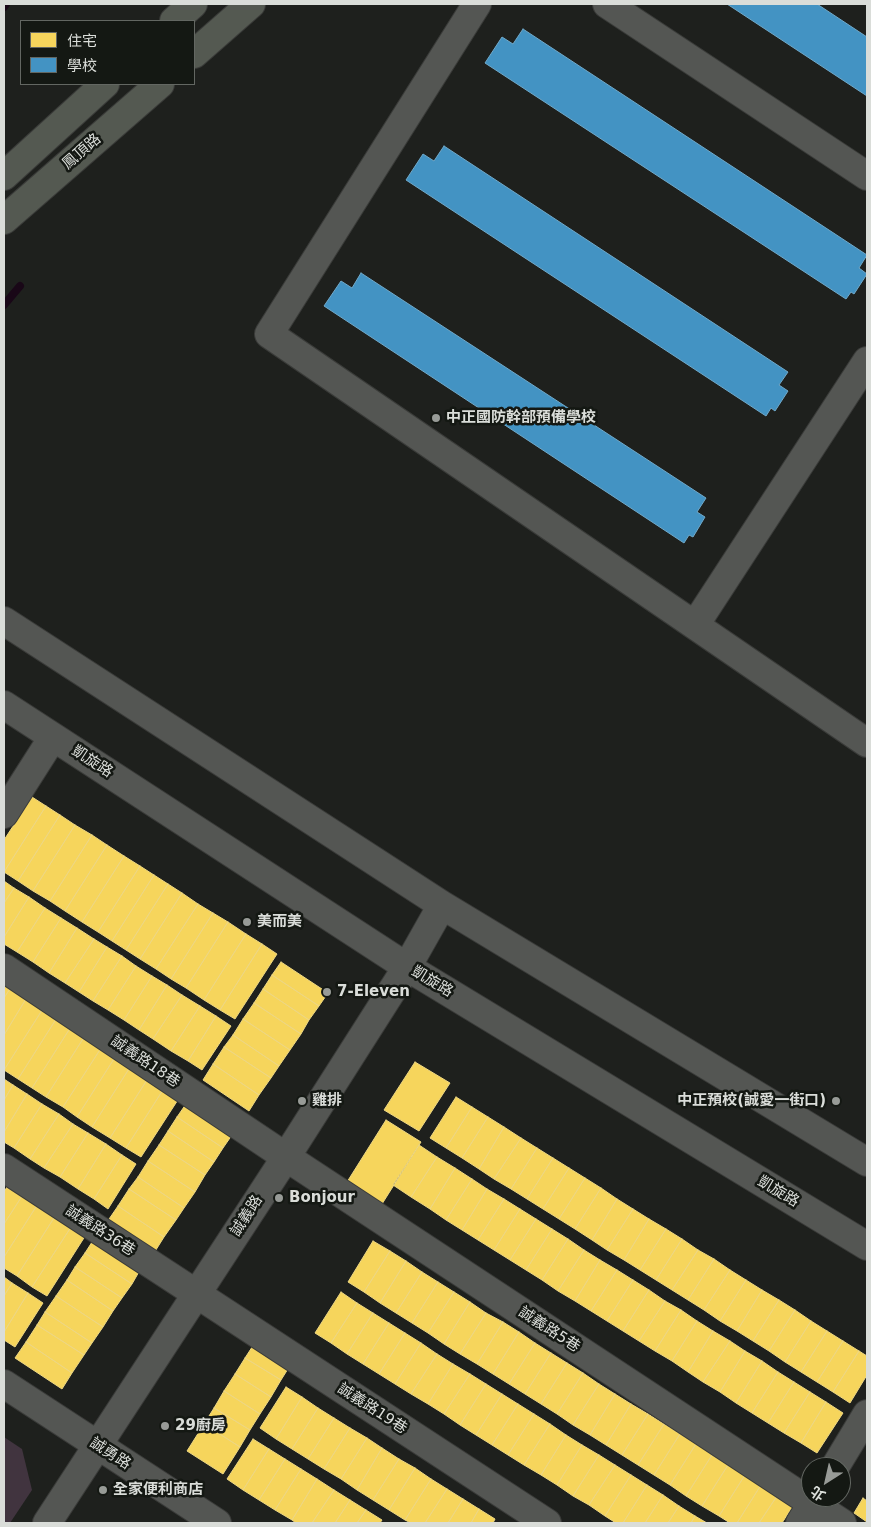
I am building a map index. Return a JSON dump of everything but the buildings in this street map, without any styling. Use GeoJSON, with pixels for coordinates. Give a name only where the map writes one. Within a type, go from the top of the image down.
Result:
{"type":"FeatureCollection","features":[{"type":"Feature","properties":{"kind":"main road"},"geometry":{"type":"LineString","coordinates":[[175,20],[193,4]]}},
{"type":"Feature","properties":{"kind":"main road"},"geometry":{"type":"LineString","coordinates":[[195,53],[251,4]]}},
{"type":"Feature","properties":{"kind":"main road"},"geometry":{"type":"LineString","coordinates":[[4,176],[104,85]]}},
{"type":"Feature","properties":{"kind":"main road","name":"鳳頂路"},"geometry":{"type":"LineString","coordinates":[[4,220],[159,85]]}},
{"type":"Feature","properties":{"kind":"street"},"geometry":{"type":"LineString","coordinates":[[477,4],[269,334],[867,743]]}},
{"type":"Feature","properties":{"kind":"street"},"geometry":{"type":"LineString","coordinates":[[607,4],[867,176]]}},
{"type":"Feature","properties":{"kind":"street"},"geometry":{"type":"LineString","coordinates":[[695,625],[867,360]]}},
{"type":"Feature","properties":{"kind":"street"},"geometry":{"type":"LineString","coordinates":[[4,621],[442,905],[867,1162]]}},
{"type":"Feature","properties":{"kind":"street","name":"凱旋路"},"geometry":{"type":"LineString","coordinates":[[4,705],[406,967],[867,1246]]}},
{"type":"Feature","properties":{"kind":"street"},"geometry":{"type":"LineString","coordinates":[[4,814],[53,737]]}},
{"type":"Feature","properties":{"kind":"street","name":"誠義路"},"geometry":{"type":"LineString","coordinates":[[47,1523],[286,1157],[406,967],[442,905]]}},
{"type":"Feature","properties":{"kind":"street","name":"誠義路18巷"},"geometry":{"type":"LineString","coordinates":[[4,968],[286,1157]]}},
{"type":"Feature","properties":{"kind":"street","name":"誠義路5巷"},"geometry":{"type":"LineString","coordinates":[[286,1157],[809,1508],[842,1523]]}},
{"type":"Feature","properties":{"kind":"street","name":"誠義路36巷"},"geometry":{"type":"LineString","coordinates":[[4,1168],[196,1295]]}},
{"type":"Feature","properties":{"kind":"street","name":"誠義路19巷"},"geometry":{"type":"LineString","coordinates":[[196,1295],[547,1523]]}},
{"type":"Feature","properties":{"kind":"street","name":"誠勇路"},"geometry":{"type":"LineString","coordinates":[[4,1384],[217,1523]]}},
{"type":"Feature","properties":{"kind":"street"},"geometry":{"type":"LineString","coordinates":[[841,1457],[867,1414]]}},
{"type":"Feature","properties":{"kind":"shaded area"},"geometry":{"type":"Polygon","coordinates":[[[4,1437],[22,1449],[32,1490],[10,1523],[4,1523],[4,1437]]]}},
{"type":"Feature","properties":{"kind":"waterway"},"geometry":{"type":"LineString","coordinates":[[4,305],[20,286]]}},
{"type":"Feature","properties":{"kind":"place","name":"中正國防幹部預備學校"},"geometry":{"type":"Point","coordinates":[436,418]}},
{"type":"Feature","properties":{"kind":"place","name":"美而美"},"geometry":{"type":"Point","coordinates":[247,922]}},
{"type":"Feature","properties":{"kind":"place","name":"7-Eleven"},"geometry":{"type":"Point","coordinates":[327,992]}},
{"type":"Feature","properties":{"kind":"place","name":"雞排"},"geometry":{"type":"Point","coordinates":[302,1101]}},
{"type":"Feature","properties":{"kind":"place","name":"中正預校(誠愛一街口)"},"geometry":{"type":"Point","coordinates":[836,1101]}},
{"type":"Feature","properties":{"kind":"place","name":"Bonjour"},"geometry":{"type":"Point","coordinates":[279,1198]}},
{"type":"Feature","properties":{"kind":"place","name":"29廚房"},"geometry":{"type":"Point","coordinates":[165,1426]}},
{"type":"Feature","properties":{"kind":"place","name":"全家便利商店"},"geometry":{"type":"Point","coordinates":[103,1490]}}]}
